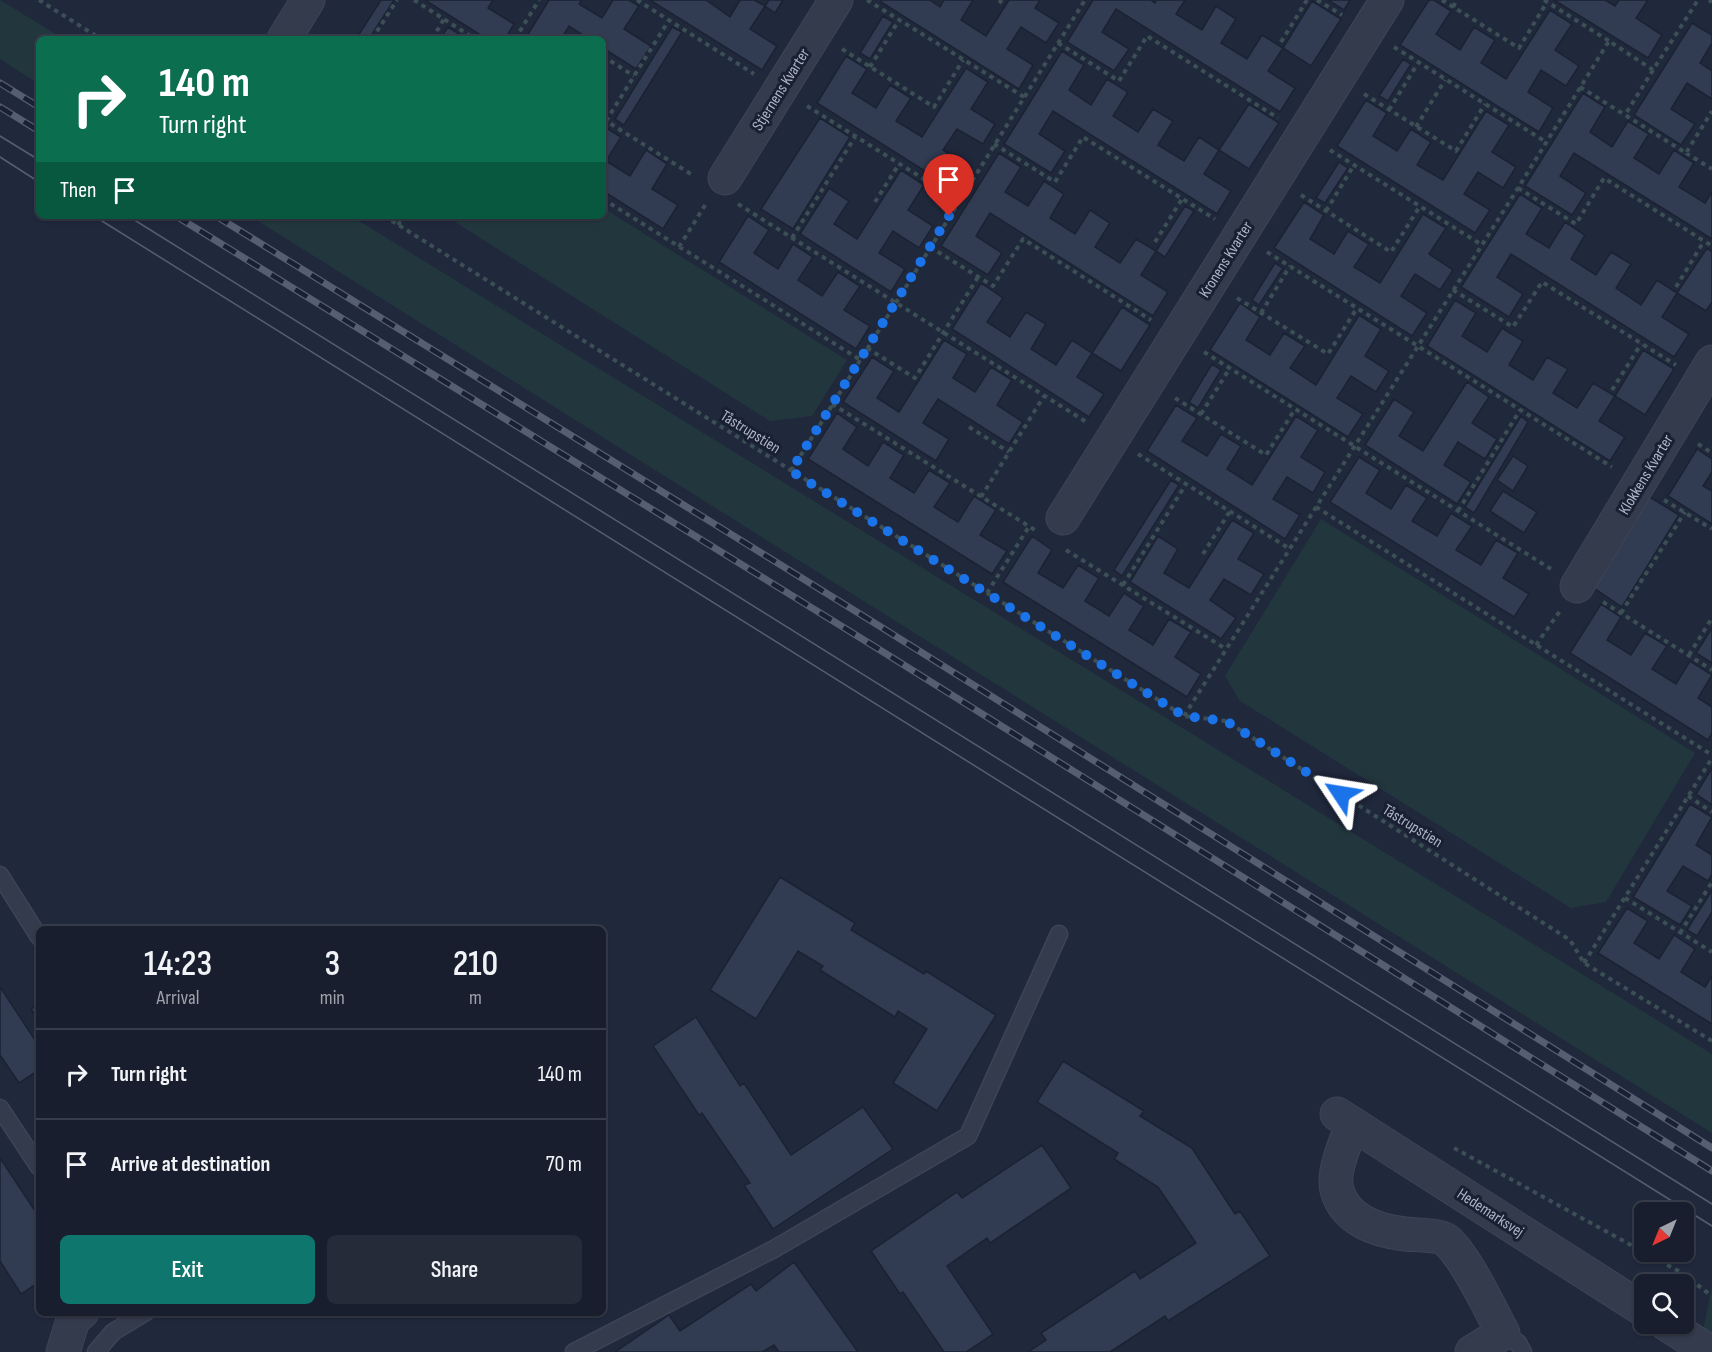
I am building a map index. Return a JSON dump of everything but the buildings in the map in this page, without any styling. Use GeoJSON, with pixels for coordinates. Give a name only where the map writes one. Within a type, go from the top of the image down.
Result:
{"type":"FeatureCollection","features":[{"type":"Feature","properties":{"kind":"street"},"geometry":{"type":"LineString","coordinates":[[286,36],[308,0]]}},
{"type":"Feature","properties":{"kind":"street","name":"Stjernens Kvarter"},"geometry":{"type":"LineString","coordinates":[[720,184],[836,0]]}},
{"type":"Feature","properties":{"kind":"street","name":"Kronens Kvarter"},"geometry":{"type":"LineString","coordinates":[[1053,532],[1387,0]]}},
{"type":"Feature","properties":{"kind":"street","name":"Klokkens Kvarter"},"geometry":{"type":"LineString","coordinates":[[1577,586],[1706,371]]}},
{"type":"Feature","properties":{"kind":"street","name":"Hedemarksvej"},"geometry":{"type":"LineString","coordinates":[[1513,1342],[1458,1252],[1444,1238],[1387,1232],[1367,1226],[1347,1209],[1336,1189],[1345,1119],[1634,1304]]}},
{"type":"Feature","properties":{"kind":"street"},"geometry":{"type":"LineString","coordinates":[[63,1352],[73,1320],[78,1316]]}},
{"type":"Feature","properties":{"kind":"street"},"geometry":{"type":"LineString","coordinates":[[1682,1334],[1710,1352]]}},
{"type":"Feature","properties":{"kind":"street"},"geometry":{"type":"LineString","coordinates":[[1472,1352],[1513,1342]]}},
{"type":"Feature","properties":{"kind":"lane"},"geometry":{"type":"LineString","coordinates":[[0,875],[36,932]]}},
{"type":"Feature","properties":{"kind":"lane"},"geometry":{"type":"LineString","coordinates":[[574,1352],[774,1249],[968,1136],[1059,934]]}},
{"type":"Feature","properties":{"kind":"lane"},"geometry":{"type":"LineString","coordinates":[[0,1108],[36,1162]]}},
{"type":"Feature","properties":{"kind":"lane"},"geometry":{"type":"LineString","coordinates":[[96,1352],[113,1332],[139,1316]]}},
{"type":"Feature","properties":{"kind":"path"},"geometry":{"type":"LineString","coordinates":[[39,0],[96,36]]}},
{"type":"Feature","properties":{"kind":"path"},"geometry":{"type":"LineString","coordinates":[[374,36],[397,0]]}},
{"type":"Feature","properties":{"kind":"path"},"geometry":{"type":"LineString","coordinates":[[414,0],[470,36]]}},
{"type":"Feature","properties":{"kind":"path"},"geometry":{"type":"LineString","coordinates":[[517,36],[539,0]]}},
{"type":"Feature","properties":{"kind":"path"},"geometry":{"type":"LineString","coordinates":[[867,0],[1024,97]]}},
{"type":"Feature","properties":{"kind":"path"},"geometry":{"type":"LineString","coordinates":[[791,471],[1085,0]]}},
{"type":"Feature","properties":{"kind":"path"},"geometry":{"type":"LineString","coordinates":[[1281,42],[1307,0]]}},
{"type":"Feature","properties":{"kind":"path"},"geometry":{"type":"LineString","coordinates":[[1317,0],[1546,142]]}},
{"type":"Feature","properties":{"kind":"path"},"geometry":{"type":"LineString","coordinates":[[1442,0],[1519,48],[1546,1],[1653,70]]}},
{"type":"Feature","properties":{"kind":"path"},"geometry":{"type":"LineString","coordinates":[[1453,7],[1457,0]]}},
{"type":"Feature","properties":{"kind":"path"},"geometry":{"type":"LineString","coordinates":[[1625,115],[1698,0]]}},
{"type":"Feature","properties":{"kind":"path"},"geometry":{"type":"LineString","coordinates":[[434,36],[444,19]]}},
{"type":"Feature","properties":{"kind":"path"},"geometry":{"type":"LineString","coordinates":[[606,118],[669,20]]}},
{"type":"Feature","properties":{"kind":"path"},"geometry":{"type":"LineString","coordinates":[[870,67],[899,20]]}},
{"type":"Feature","properties":{"kind":"path"},"geometry":{"type":"LineString","coordinates":[[816,33],[934,107],[963,60]]}},
{"type":"Feature","properties":{"kind":"path"},"geometry":{"type":"LineString","coordinates":[[1058,43],[1119,81],[1147,36],[1482,245]]}},
{"type":"Feature","properties":{"kind":"path"},"geometry":{"type":"LineString","coordinates":[[1184,716],[1609,40]]}},
{"type":"Feature","properties":{"kind":"path"},"geometry":{"type":"LineString","coordinates":[[606,58],[634,76]]}},
{"type":"Feature","properties":{"kind":"path"},"geometry":{"type":"LineString","coordinates":[[1389,110],[1418,63]]}},
{"type":"Feature","properties":{"kind":"path"},"geometry":{"type":"LineString","coordinates":[[1338,78],[1456,151],[1485,104]]}},
{"type":"Feature","properties":{"kind":"path"},"geometry":{"type":"LineString","coordinates":[[1416,127],[1445,80]]}},
{"type":"Feature","properties":{"kind":"path"},"geometry":{"type":"LineString","coordinates":[[1580,87],[1712,169]]}},
{"type":"Feature","properties":{"kind":"path"},"geometry":{"type":"LineString","coordinates":[[1686,153],[1712,111]]}},
{"type":"Feature","properties":{"kind":"path"},"geometry":{"type":"LineString","coordinates":[[606,121],[720,184],[792,238],[1290,549]]}},
{"type":"Feature","properties":{"kind":"path"},"geometry":{"type":"LineString","coordinates":[[792,238],[855,137]]}},
{"type":"Feature","properties":{"kind":"path"},"geometry":{"type":"LineString","coordinates":[[994,144],[1055,182],[1083,137],[1712,529]]}},
{"type":"Feature","properties":{"kind":"path"},"geometry":{"type":"LineString","coordinates":[[875,202],[899,164]]}},
{"type":"Feature","properties":{"kind":"path"},"geometry":{"type":"LineString","coordinates":[[1326,211],[1354,165]]}},
{"type":"Feature","properties":{"kind":"path"},"geometry":{"type":"LineString","coordinates":[[1518,188],[1576,224],[1604,178],[1712,246]]}},
{"type":"Feature","properties":{"kind":"path"},"geometry":{"type":"LineString","coordinates":[[1275,179],[1391,252],[1420,206]]}},
{"type":"Feature","properties":{"kind":"path"},"geometry":{"type":"LineString","coordinates":[[679,247],[720,184]]}},
{"type":"Feature","properties":{"kind":"path"},"geometry":{"type":"LineString","coordinates":[[1155,242],[1182,199]]}},
{"type":"Feature","properties":{"kind":"path"},"geometry":{"type":"LineString","coordinates":[[606,201],[859,359]]}},
{"type":"Feature","properties":{"kind":"path","name":"Tåstrupstien"},"geometry":{"type":"LineString","coordinates":[[389,219],[1184,716],[1226,721],[1570,940],[1584,963],[1712,1041]]}},
{"type":"Feature","properties":{"kind":"path"},"geometry":{"type":"LineString","coordinates":[[398,225],[402,219]]}},
{"type":"Feature","properties":{"kind":"path"},"geometry":{"type":"LineString","coordinates":[[930,247],[993,286],[1023,239],[1712,670]]}},
{"type":"Feature","properties":{"kind":"path"},"geometry":{"type":"LineString","coordinates":[[1676,287],[1704,241]]}},
{"type":"Feature","properties":{"kind":"path"},"geometry":{"type":"LineString","coordinates":[[1261,313],[1290,266]]}},
{"type":"Feature","properties":{"kind":"path"},"geometry":{"type":"LineString","coordinates":[[867,348],[915,378],[978,277]]}},
{"type":"Feature","properties":{"kind":"path"},"geometry":{"type":"LineString","coordinates":[[1211,281],[1328,354],[1357,308]]}},
{"type":"Feature","properties":{"kind":"path"},"geometry":{"type":"LineString","coordinates":[[1453,290],[1513,327],[1542,282],[1641,344],[1706,371]]}},
{"type":"Feature","properties":{"kind":"path"},"geometry":{"type":"LineString","coordinates":[[1612,390],[1641,344]]}},
{"type":"Feature","properties":{"kind":"path"},"geometry":{"type":"LineString","coordinates":[[1201,414],[1230,369]]}},
{"type":"Feature","properties":{"kind":"path"},"geometry":{"type":"LineString","coordinates":[[1149,382],[1266,455],[1295,409]]}},
{"type":"Feature","properties":{"kind":"path"},"geometry":{"type":"LineString","coordinates":[[981,497],[1044,396]]}},
{"type":"Feature","properties":{"kind":"path"},"geometry":{"type":"LineString","coordinates":[[832,404],[1029,527],[1053,532]]}},
{"type":"Feature","properties":{"kind":"path"},"geometry":{"type":"LineString","coordinates":[[1458,511],[1520,410]]}},
{"type":"Feature","properties":{"kind":"path"},"geometry":{"type":"LineString","coordinates":[[969,427],[1009,452]]}},
{"type":"Feature","properties":{"kind":"path"},"geometry":{"type":"LineString","coordinates":[[1123,585],[1186,484]]}},
{"type":"Feature","properties":{"kind":"path"},"geometry":{"type":"LineString","coordinates":[[1316,507],[1712,756],[1584,963]]}},
{"type":"Feature","properties":{"kind":"path"},"geometry":{"type":"LineString","coordinates":[[1203,554],[1230,511]]}},
{"type":"Feature","properties":{"kind":"path"},"geometry":{"type":"LineString","coordinates":[[987,593],[1039,512],[1053,532],[1123,585],[1226,649]]}},
{"type":"Feature","properties":{"kind":"path"},"geometry":{"type":"LineString","coordinates":[[1622,613],[1685,512]]}},
{"type":"Feature","properties":{"kind":"path"},"geometry":{"type":"LineString","coordinates":[[1536,645],[1577,586]]}},
{"type":"Feature","properties":{"kind":"path"},"geometry":{"type":"LineString","coordinates":[[1689,655],[1712,618]]}},
{"type":"Feature","properties":{"kind":"path"},"geometry":{"type":"LineString","coordinates":[[1688,796],[1712,812]]}},
{"type":"Feature","properties":{"kind":"path"},"geometry":{"type":"LineString","coordinates":[[1680,933],[1712,882]]}},
{"type":"Feature","properties":{"kind":"path"},"geometry":{"type":"LineString","coordinates":[[1625,898],[1712,952]]}},
{"type":"Feature","properties":{"kind":"path"},"geometry":{"type":"LineString","coordinates":[[1445,1144],[1682,1273],[1712,1296]]}},
{"type":"Feature","properties":{"kind":"shaded area"},"geometry":{"type":"Polygon","coordinates":[[[0,0],[59,36],[36,36],[36,82],[0,59],[0,0]]]}},
{"type":"Feature","properties":{"kind":"shaded area"},"geometry":{"type":"Polygon","coordinates":[[[606,210],[847,360],[812,416],[770,421],[453,219],[606,219],[606,210]]]}},
{"type":"Feature","properties":{"kind":"shaded area"},"geometry":{"type":"Polygon","coordinates":[[[255,219],[356,219],[1712,1054],[1712,1133],[255,219]]]}},
{"type":"Feature","properties":{"kind":"shaded area"},"geometry":{"type":"Polygon","coordinates":[[[1321,519],[1695,753],[1606,902],[1571,908],[1240,701],[1225,676],[1321,519]]]}},
{"type":"Feature","properties":{"kind":"shaded area"},"geometry":{"type":"Polygon","coordinates":[[[1712,1287],[1712,1336],[1703,1330],[1712,1287]]]}},
{"type":"Feature","properties":{"kind":"tram line"},"geometry":{"type":"LineString","coordinates":[[0,136],[36,158]]}},
{"type":"Feature","properties":{"kind":"tram line"},"geometry":{"type":"LineString","coordinates":[[0,157],[36,180]]}},
{"type":"Feature","properties":{"kind":"tram line"},"geometry":{"type":"LineString","coordinates":[[99,219],[1712,1226]]}},
{"type":"Feature","properties":{"kind":"tram line"},"geometry":{"type":"LineString","coordinates":[[133,219],[1712,1204]]}},
{"type":"Feature","properties":{"kind":"railway"},"geometry":{"type":"LineString","coordinates":[[0,83],[36,105]]}},
{"type":"Feature","properties":{"kind":"railway"},"geometry":{"type":"LineString","coordinates":[[0,107],[36,129]]}},
{"type":"Feature","properties":{"kind":"railway"},"geometry":{"type":"LineString","coordinates":[[181,219],[872,645],[1712,1171]]}},
{"type":"Feature","properties":{"kind":"railway"},"geometry":{"type":"LineString","coordinates":[[221,219],[881,627],[1712,1148]]}},
{"type":"Feature","properties":{"kind":"route"},"geometry":{"type":"LineString","coordinates":[[949,216],[791,471],[1184,716],[1226,721],[1341,794]]}}]}
